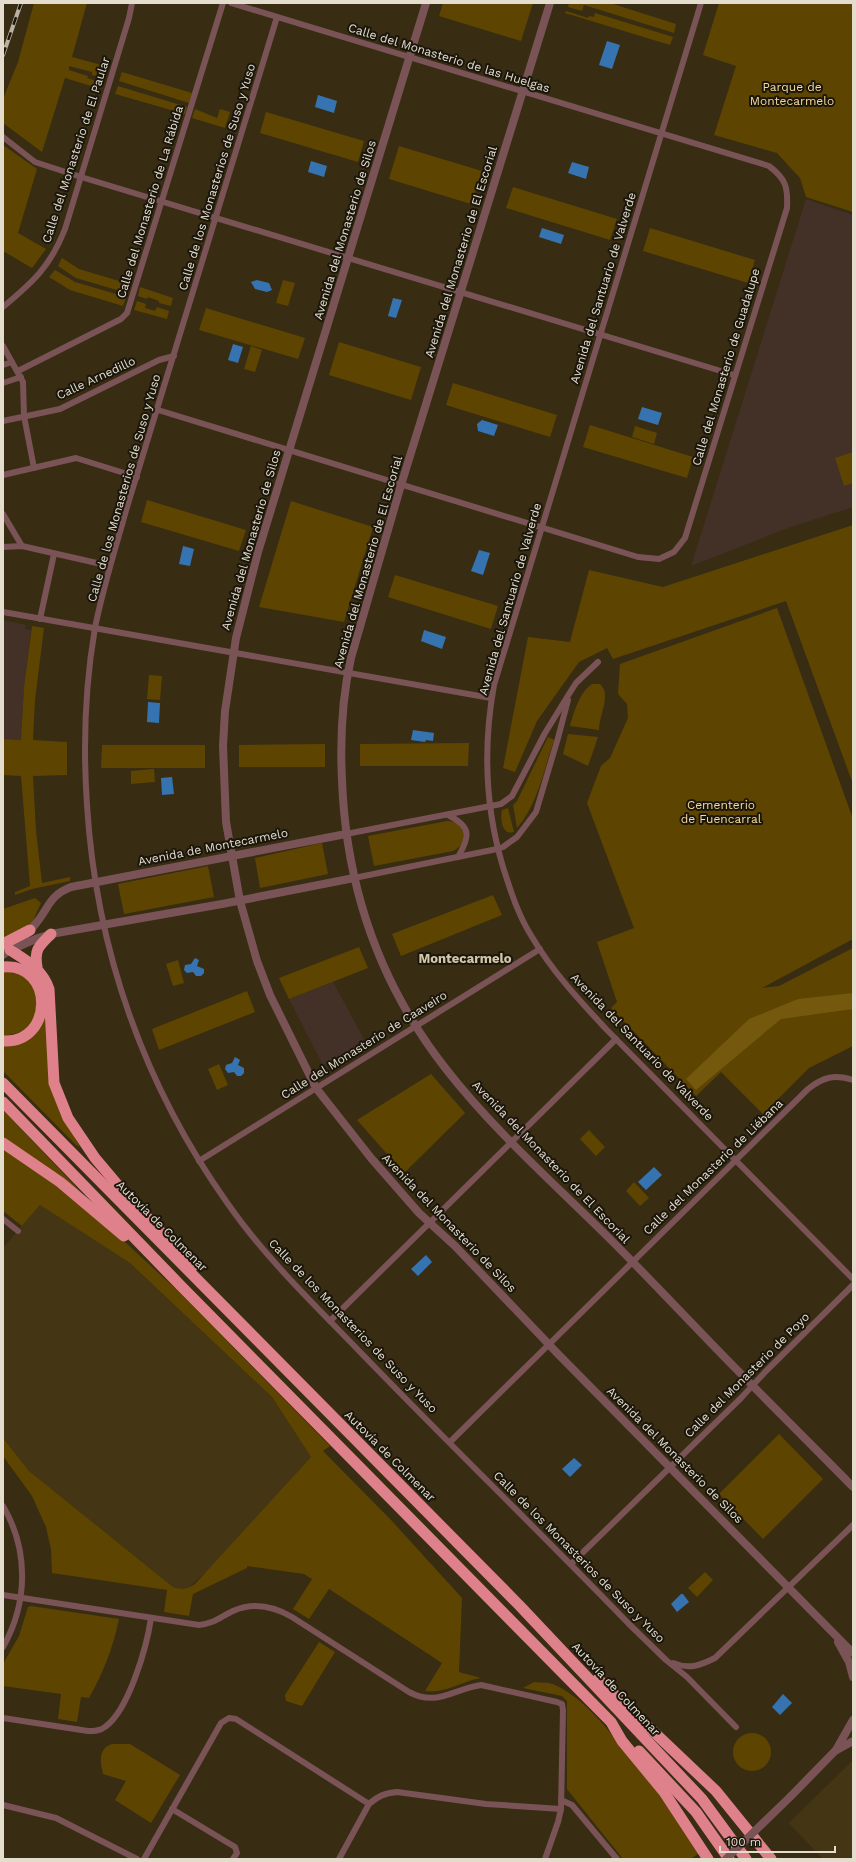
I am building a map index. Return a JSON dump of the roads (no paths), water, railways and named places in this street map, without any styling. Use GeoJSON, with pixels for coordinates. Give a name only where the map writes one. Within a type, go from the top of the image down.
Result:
{"type":"FeatureCollection","features":[{"type":"Feature","properties":{"kind":"highway"},"geometry":{"type":"LineString","coordinates":[[30,930],[5,950],[37,967]]}},
{"type":"Feature","properties":{"kind":"highway"},"geometry":{"type":"LineString","coordinates":[[51,934],[36,950],[35,957],[37,967],[49,989],[54,1082],[68,1118],[99,1164],[210,1284],[250,1332]]}},
{"type":"Feature","properties":{"kind":"highway"},"geometry":{"type":"LineString","coordinates":[[3,967],[16,968],[26,972],[34,979],[42,995],[41,1016],[31,1031],[14,1040],[3,1041]]}},
{"type":"Feature","properties":{"kind":"highway","name":"Autovía de Colmenar"},"geometry":{"type":"LineString","coordinates":[[3,1083],[519,1606],[702,1799],[746,1859]]}},
{"type":"Feature","properties":{"kind":"highway"},"geometry":{"type":"LineString","coordinates":[[3,1102],[182,1287],[611,1722],[622,1741],[664,1792],[708,1859]]}},
{"type":"Feature","properties":{"kind":"highway"},"geometry":{"type":"LineString","coordinates":[[3,1143],[22,1154],[92,1207],[182,1287]]}},
{"type":"Feature","properties":{"kind":"highway"},"geometry":{"type":"LineString","coordinates":[[519,1606],[563,1645],[650,1730],[716,1791],[771,1859]]}},
{"type":"Feature","properties":{"kind":"highway","name":"Autovía de Colmenar"},"geometry":{"type":"LineString","coordinates":[[611,1722],[696,1812],[728,1859]]}},
{"type":"Feature","properties":{"kind":"street","name":"Calle del Monasterio de El Paular"},"geometry":{"type":"LineString","coordinates":[[3,307],[35,280],[48,264],[58,247],[81,177],[129,18],[132,3]]}},
{"type":"Feature","properties":{"kind":"street","name":"Calle del Monasterio de La Rábida"},"geometry":{"type":"LineString","coordinates":[[3,383],[125,316],[162,202],[223,3]]}},
{"type":"Feature","properties":{"kind":"street","name":"Calle del Monasterio de las Huelgas"},"geometry":{"type":"LineString","coordinates":[[231,3],[409,58],[524,91],[661,134]]}},
{"type":"Feature","properties":{"kind":"street","name":"Avenida del Monasterio de Silos"},"geometry":{"type":"LineString","coordinates":[[426,3],[289,450],[246,596],[233,652],[225,711],[223,746],[226,822],[240,901],[257,962],[270,995],[316,1088],[370,1158],[419,1213],[430,1222],[549,1345],[853,1653]]}},
{"type":"Feature","properties":{"kind":"street","name":"Avenida del Monasterio de El Escorial"},"geometry":{"type":"LineString","coordinates":[[550,3],[402,485],[348,672],[341,754],[346,834],[354,878],[377,953],[416,1026],[445,1068],[512,1142],[632,1261],[853,1487]]}},
{"type":"Feature","properties":{"kind":"street","name":"Avenida del Santuario de Valverde"},"geometry":{"type":"LineString","coordinates":[[701,3],[504,649],[491,698],[486,756],[490,808],[497,849],[512,899],[532,937],[547,960],[574,994],[616,1038],[853,1279]]}},
{"type":"Feature","properties":{"kind":"street","name":"Calle de los Monasterios de Suso y Yuso"},"geometry":{"type":"LineString","coordinates":[[277,17],[110,566],[95,628],[86,715],[84,770],[94,882],[117,980],[140,1045],[162,1094],[200,1162],[229,1206],[261,1246],[330,1321],[666,1660],[687,1677],[736,1727]]}},
{"type":"Feature","properties":{"kind":"street","name":"Calle del Monasterio de Guadalupe"},"geometry":{"type":"LineString","coordinates":[[158,410],[541,528],[649,559],[659,559],[674,552],[685,538],[734,375],[787,208],[786,187],[783,179],[769,166],[661,134]]}},
{"type":"Feature","properties":{"kind":"street"},"geometry":{"type":"LineString","coordinates":[[3,137],[35,162],[81,177],[734,375]]}},
{"type":"Feature","properties":{"kind":"street"},"geometry":{"type":"LineString","coordinates":[[3,346],[20,374],[23,382],[24,416],[34,468]]}},
{"type":"Feature","properties":{"kind":"street","name":"Calle Arnedillo"},"geometry":{"type":"LineString","coordinates":[[3,421],[60,409],[159,360],[174,356]]}},
{"type":"Feature","properties":{"kind":"street"},"geometry":{"type":"LineString","coordinates":[[3,365],[12,362]]}},
{"type":"Feature","properties":{"kind":"street"},"geometry":{"type":"LineString","coordinates":[[3,475],[76,458],[137,477]]}},
{"type":"Feature","properties":{"kind":"street"},"geometry":{"type":"LineString","coordinates":[[3,514],[22,546]]}},
{"type":"Feature","properties":{"kind":"street"},"geometry":{"type":"LineString","coordinates":[[3,547],[22,546],[110,566]]}},
{"type":"Feature","properties":{"kind":"street"},"geometry":{"type":"LineString","coordinates":[[40,618],[54,554]]}},
{"type":"Feature","properties":{"kind":"street"},"geometry":{"type":"LineString","coordinates":[[3,612],[491,698]]}},
{"type":"Feature","properties":{"kind":"street","name":"Avenida de Montecarmelo"},"geometry":{"type":"LineString","coordinates":[[30,930],[41,917],[49,903],[59,892],[76,885],[490,808],[501,804],[512,796],[545,732],[576,683],[598,662]]}},
{"type":"Feature","properties":{"kind":"street"},"geometry":{"type":"LineString","coordinates":[[5,950],[51,934],[240,901],[503,847],[517,837],[536,812],[556,745],[569,694]]}},
{"type":"Feature","properties":{"kind":"street"},"geometry":{"type":"LineString","coordinates":[[448,815],[462,823],[466,828],[468,836],[458,857]]}},
{"type":"Feature","properties":{"kind":"street","name":"Calle del Monasterio de Caaveiro"},"geometry":{"type":"LineString","coordinates":[[200,1162],[540,948]]}},
{"type":"Feature","properties":{"kind":"street"},"geometry":{"type":"LineString","coordinates":[[330,1321],[616,1038]]}},
{"type":"Feature","properties":{"kind":"street","name":"Calle del Monasterio de Liébana"},"geometry":{"type":"LineString","coordinates":[[450,1442],[632,1261],[817,1082],[827,1077],[838,1076],[850,1079]]}},
{"type":"Feature","properties":{"kind":"street"},"geometry":{"type":"LineString","coordinates":[[3,1219],[18,1231]]}},
{"type":"Feature","properties":{"kind":"street","name":"Calle del Monasterio de Poyo"},"geometry":{"type":"LineString","coordinates":[[571,1564],[670,1468],[853,1285]]}},
{"type":"Feature","properties":{"kind":"street"},"geometry":{"type":"LineString","coordinates":[[3,1506],[12,1524],[19,1546],[22,1571],[21,1598],[16,1620],[3,1647]]}},
{"type":"Feature","properties":{"kind":"street"},"geometry":{"type":"LineString","coordinates":[[666,1660],[680,1666],[697,1667],[715,1658],[853,1525]]}},
{"type":"Feature","properties":{"kind":"street"},"geometry":{"type":"LineString","coordinates":[[3,1595],[206,1625],[243,1608],[259,1606],[274,1608],[292,1617],[409,1692],[420,1697],[445,1697],[469,1687],[481,1685],[562,1704],[561,1800],[558,1822],[545,1859]]}},
{"type":"Feature","properties":{"kind":"street"},"geometry":{"type":"LineString","coordinates":[[3,1718],[88,1731],[104,1728],[116,1715],[132,1684],[143,1656],[151,1618]]}},
{"type":"Feature","properties":{"kind":"street","name":"Avenida del Monasterio de Silos"},"geometry":{"type":"LineString","coordinates":[[827,1627],[840,1645],[849,1662],[853,1677]]}},
{"type":"Feature","properties":{"kind":"street"},"geometry":{"type":"LineString","coordinates":[[144,1859],[221,1724],[229,1718],[236,1719],[369,1804]]}},
{"type":"Feature","properties":{"kind":"street"},"geometry":{"type":"LineString","coordinates":[[728,1859],[835,1751],[853,1720]]}},
{"type":"Feature","properties":{"kind":"street"},"geometry":{"type":"LineString","coordinates":[[835,1751],[852,1743]]}},
{"type":"Feature","properties":{"kind":"street"},"geometry":{"type":"LineString","coordinates":[[338,1859],[369,1804],[377,1797],[387,1793],[396,1792],[486,1804],[560,1809]]}},
{"type":"Feature","properties":{"kind":"street"},"geometry":{"type":"LineString","coordinates":[[561,1800],[572,1805],[617,1859]]}},
{"type":"Feature","properties":{"kind":"street"},"geometry":{"type":"LineString","coordinates":[[3,1805],[56,1818],[137,1859]]}},
{"type":"Feature","properties":{"kind":"street"},"geometry":{"type":"LineString","coordinates":[[172,1809],[235,1847],[237,1853],[233,1859]]}},
{"type":"Feature","properties":{"kind":"water"},"geometry":{"type":"Polygon","coordinates":[[[607,41],[620,45],[612,69],[599,65],[607,41]]]}},
{"type":"Feature","properties":{"kind":"water"},"geometry":{"type":"Polygon","coordinates":[[[318,95],[337,101],[334,113],[315,107],[318,95]]]}},
{"type":"Feature","properties":{"kind":"water"},"geometry":{"type":"Polygon","coordinates":[[[311,161],[327,166],[324,177],[308,172],[311,161]]]}},
{"type":"Feature","properties":{"kind":"water"},"geometry":{"type":"Polygon","coordinates":[[[572,162],[589,167],[586,179],[568,173],[572,162]]]}},
{"type":"Feature","properties":{"kind":"water"},"geometry":{"type":"Polygon","coordinates":[[[542,228],[564,235],[561,244],[539,237],[542,228]]]}},
{"type":"Feature","properties":{"kind":"water"},"geometry":{"type":"Polygon","coordinates":[[[257,280],[269,283],[272,290],[267,292],[255,289],[251,282],[257,280]]]}},
{"type":"Feature","properties":{"kind":"water"},"geometry":{"type":"Polygon","coordinates":[[[393,298],[402,300],[396,318],[388,316],[393,298]]]}},
{"type":"Feature","properties":{"kind":"water"},"geometry":{"type":"Polygon","coordinates":[[[233,344],[243,347],[238,363],[228,360],[233,344]]]}},
{"type":"Feature","properties":{"kind":"water"},"geometry":{"type":"Polygon","coordinates":[[[642,407],[662,413],[658,425],[638,419],[642,407]]]}},
{"type":"Feature","properties":{"kind":"water"},"geometry":{"type":"Polygon","coordinates":[[[482,420],[498,425],[494,436],[478,431],[477,424],[482,420]]]}},
{"type":"Feature","properties":{"kind":"water"},"geometry":{"type":"Polygon","coordinates":[[[183,546],[194,549],[190,566],[179,564],[183,546]]]}},
{"type":"Feature","properties":{"kind":"water"},"geometry":{"type":"Polygon","coordinates":[[[479,550],[490,553],[483,575],[471,571],[479,550]]]}},
{"type":"Feature","properties":{"kind":"water"},"geometry":{"type":"Polygon","coordinates":[[[424,630],[446,637],[442,649],[421,641],[424,630]]]}},
{"type":"Feature","properties":{"kind":"water"},"geometry":{"type":"Polygon","coordinates":[[[148,702],[160,703],[159,723],[147,722],[148,702]]]}},
{"type":"Feature","properties":{"kind":"water"},"geometry":{"type":"Polygon","coordinates":[[[413,730],[434,733],[433,741],[426,740],[425,742],[411,740],[413,730]]]}},
{"type":"Feature","properties":{"kind":"water"},"geometry":{"type":"Polygon","coordinates":[[[172,777],[174,794],[162,795],[161,778],[172,777]]]}},
{"type":"Feature","properties":{"kind":"water"},"geometry":{"type":"Polygon","coordinates":[[[195,958],[199,960],[197,966],[204,969],[204,973],[201,976],[196,976],[193,972],[187,973],[184,970],[185,965],[191,964],[195,958]]]}},
{"type":"Feature","properties":{"kind":"water"},"geometry":{"type":"Polygon","coordinates":[[[235,1057],[240,1060],[238,1065],[244,1068],[244,1073],[241,1076],[237,1076],[234,1072],[228,1073],[225,1069],[226,1065],[232,1063],[235,1057]]]}},
{"type":"Feature","properties":{"kind":"water"},"geometry":{"type":"Polygon","coordinates":[[[654,1167],[662,1175],[646,1190],[638,1182],[654,1167]]]}},
{"type":"Feature","properties":{"kind":"water"},"geometry":{"type":"Polygon","coordinates":[[[426,1255],[432,1262],[418,1276],[411,1269],[426,1255]]]}},
{"type":"Feature","properties":{"kind":"water"},"geometry":{"type":"Polygon","coordinates":[[[574,1458],[582,1465],[570,1477],[562,1469],[574,1458]]]}},
{"type":"Feature","properties":{"kind":"water"},"geometry":{"type":"Polygon","coordinates":[[[681,1594],[683,1594],[689,1602],[677,1612],[671,1604],[681,1594]]]}},
{"type":"Feature","properties":{"kind":"water"},"geometry":{"type":"Polygon","coordinates":[[[783,1694],[792,1703],[780,1715],[772,1707],[783,1694]]]}},
{"type":"Feature","properties":{"kind":"railway"},"geometry":{"type":"LineString","coordinates":[[3,55],[21,3]]}},
{"type":"Feature","properties":{"kind":"district","name":"Montecarmelo"},"geometry":{"type":"Point","coordinates":[465,958]}},
{"type":"Feature","properties":{"kind":"park label","name":"Parque de Montecarmelo"},"geometry":{"type":"Point","coordinates":[792,94]}},
{"type":"Feature","properties":{"kind":"park label","name":"Cementerio de Fuencarral"},"geometry":{"type":"Point","coordinates":[721,812]}}]}
